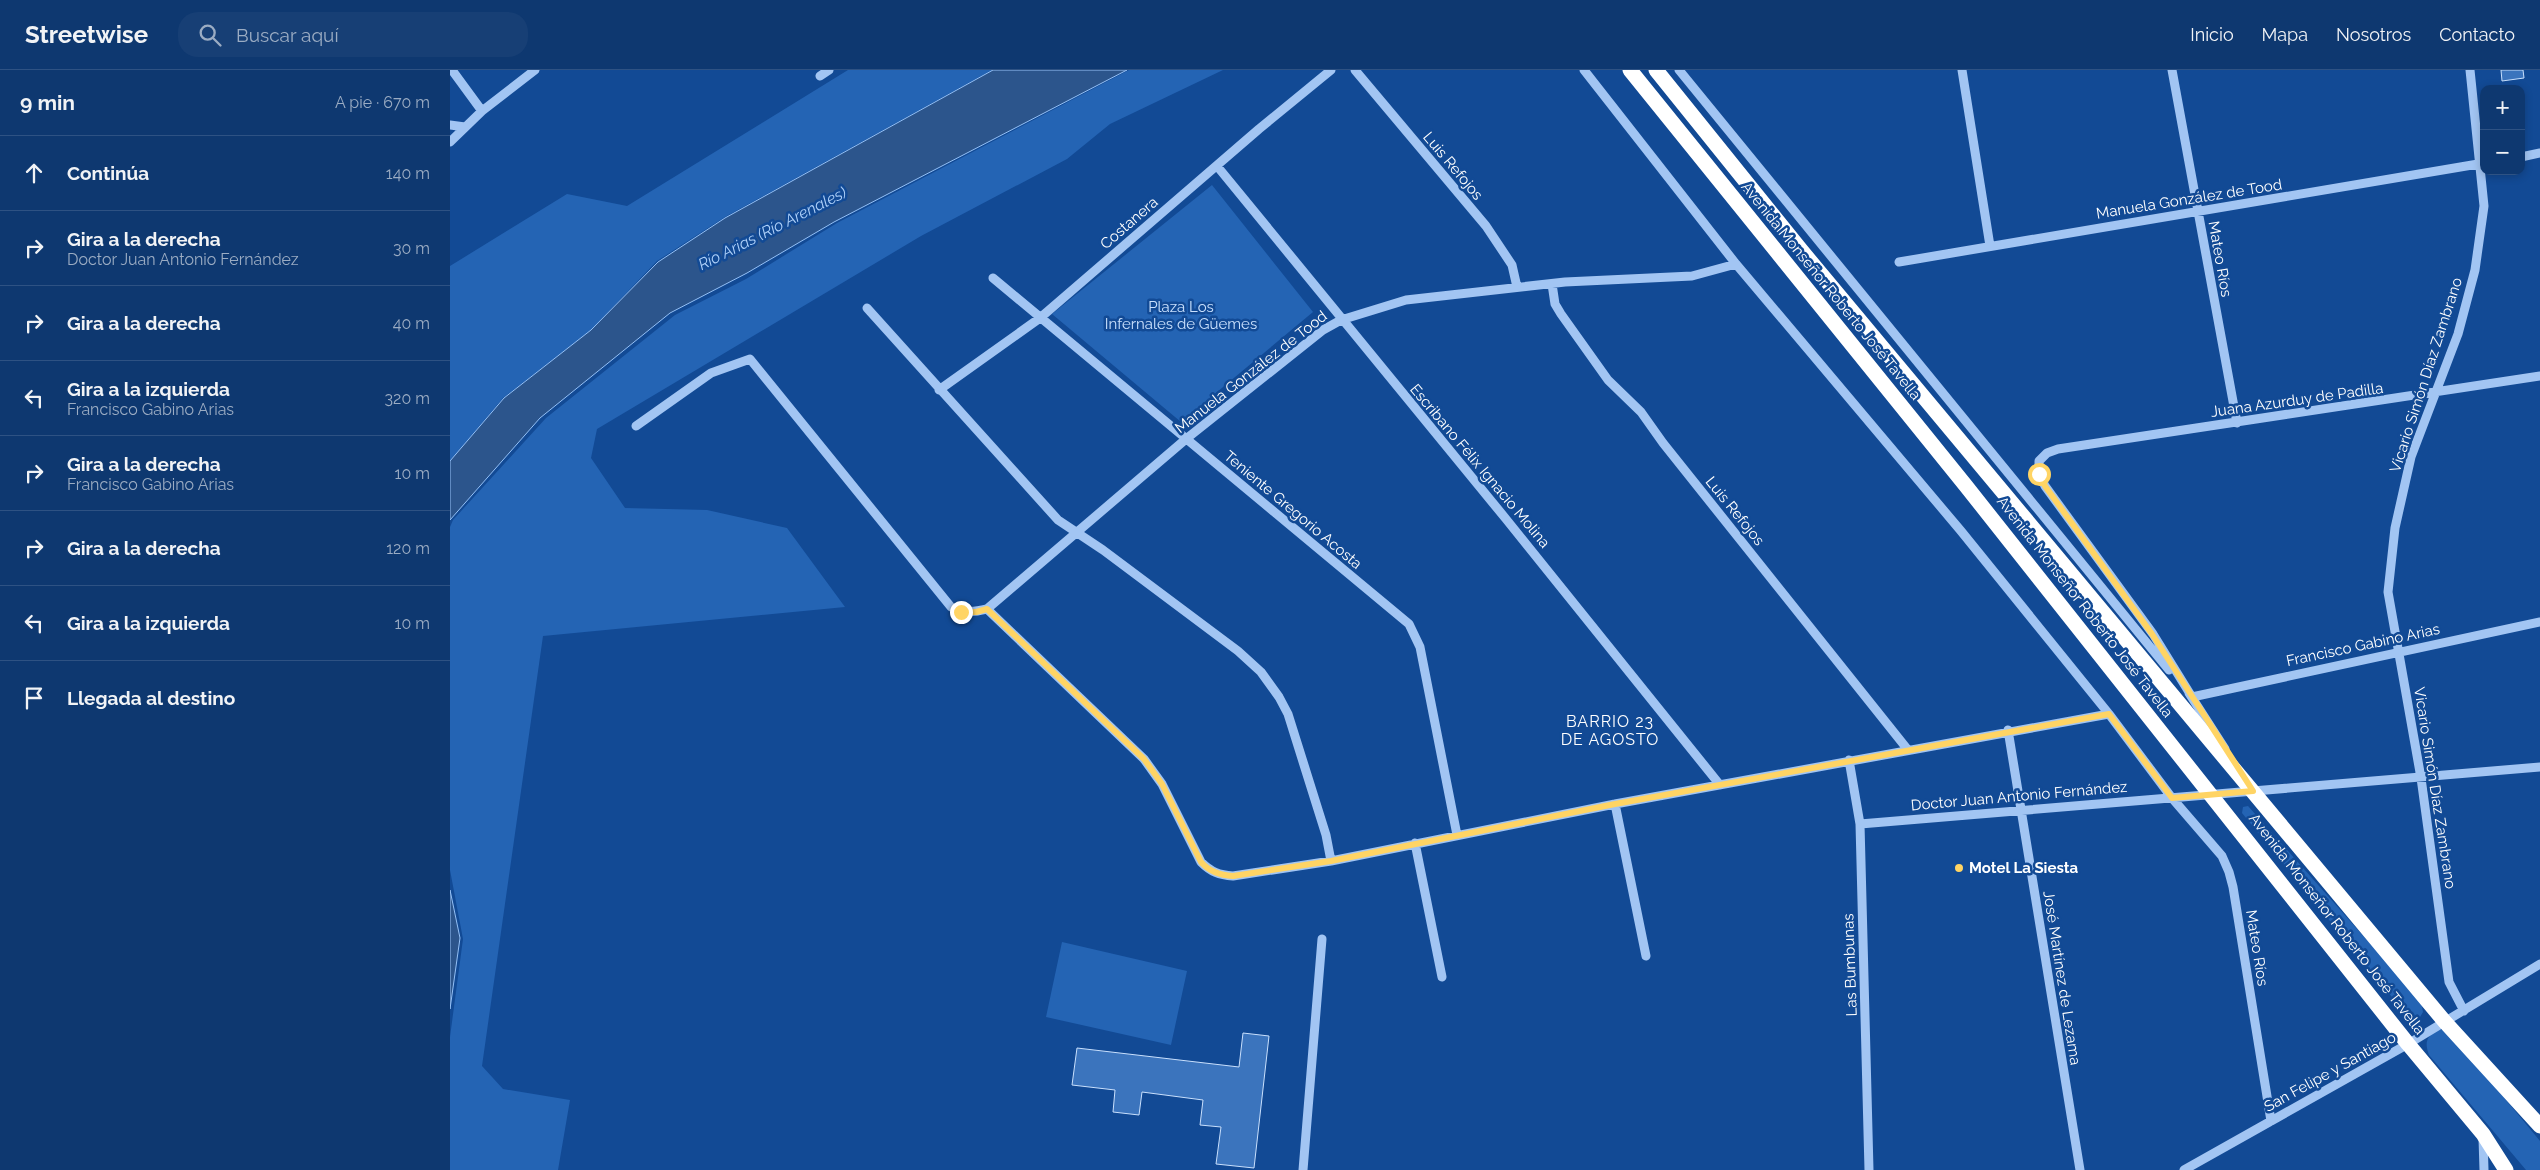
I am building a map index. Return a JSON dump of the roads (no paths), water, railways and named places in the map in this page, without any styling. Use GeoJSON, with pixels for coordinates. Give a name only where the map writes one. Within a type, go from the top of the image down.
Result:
{"type":"FeatureCollection","features":[{"type":"Feature","properties":{"kind":"highway","name":"Avenida Monseñor Roberto José Tavella"},"geometry":{"type":"LineString","coordinates":[[1630,70],[2213,795],[2408,1044],[2483,1134],[2506,1170]]}},
{"type":"Feature","properties":{"kind":"highway","name":"Avenida Monseñor Roberto José Tavella"},"geometry":{"type":"LineString","coordinates":[[1656,70],[1801,250],[2445,1022],[2540,1126]]}},
{"type":"Feature","properties":{"kind":"street"},"geometry":{"type":"LineString","coordinates":[[452,70],[482,112]]}},
{"type":"Feature","properties":{"kind":"street"},"geometry":{"type":"LineString","coordinates":[[450,142],[482,112],[535,70]]}},
{"type":"Feature","properties":{"kind":"street"},"geometry":{"type":"LineString","coordinates":[[820,76],[829,70]]}},
{"type":"Feature","properties":{"kind":"street","name":"Costanera"},"geometry":{"type":"LineString","coordinates":[[939,390],[1040,318],[1332,70]]}},
{"type":"Feature","properties":{"kind":"street","name":"Luis Refojos"},"geometry":{"type":"LineString","coordinates":[[1355,70],[1486,226],[1512,265],[1517,287]]}},
{"type":"Feature","properties":{"kind":"street","name":"Mateo Ríos"},"geometry":{"type":"LineString","coordinates":[[1584,70],[1736,264],[1961,531],[2109,714],[2172,798],[2222,856],[2229,872],[2271,1121]]}},
{"type":"Feature","properties":{"kind":"street"},"geometry":{"type":"LineString","coordinates":[[1679,70],[2192,696],[2253,791]]}},
{"type":"Feature","properties":{"kind":"street"},"geometry":{"type":"LineString","coordinates":[[1962,70],[1990,246]]}},
{"type":"Feature","properties":{"kind":"street","name":"Mateo Ríos"},"geometry":{"type":"LineString","coordinates":[[2172,70],[2237,423]]}},
{"type":"Feature","properties":{"kind":"street","name":"Vicario Simón Díaz Zambrano"},"geometry":{"type":"LineString","coordinates":[[2470,70],[2480,148]]}},
{"type":"Feature","properties":{"kind":"street"},"geometry":{"type":"LineString","coordinates":[[450,125],[465,127]]}},
{"type":"Feature","properties":{"kind":"street"},"geometry":{"type":"LineString","coordinates":[[2525,156],[2540,154]]}},
{"type":"Feature","properties":{"kind":"street","name":"Manuela González de Tood"},"geometry":{"type":"LineString","coordinates":[[1899,262],[2480,164]]}},
{"type":"Feature","properties":{"kind":"street","name":"Escribano Félix Ignacio Molina"},"geometry":{"type":"LineString","coordinates":[[1217,166],[1720,784]]}},
{"type":"Feature","properties":{"kind":"street","name":"Vicario Simón Díaz Zambrano"},"geometry":{"type":"LineString","coordinates":[[2464,1011],[2449,982],[2421,778],[2400,651],[2388,592],[2395,528],[2410,457],[2458,334],[2475,270],[2484,206],[2483,175]]}},
{"type":"Feature","properties":{"kind":"street","name":"Manuela González de Tood"},"geometry":{"type":"LineString","coordinates":[[987,609],[1186,440],[1323,330],[1341,320],[1406,300],[1552,284],[1692,276],[1736,264]]}},
{"type":"Feature","properties":{"kind":"street","name":"Teniente Gregorio Acosta"},"geometry":{"type":"LineString","coordinates":[[993,278],[1410,624],[1420,647],[1457,835]]}},
{"type":"Feature","properties":{"kind":"street","name":"Luis Refojos"},"geometry":{"type":"LineString","coordinates":[[1552,284],[1555,304],[1608,380],[1641,412],[1663,443],[1908,750]]}},
{"type":"Feature","properties":{"kind":"street"},"geometry":{"type":"LineString","coordinates":[[867,308],[1058,520],[1103,550],[1238,651],[1260,672],[1279,697],[1288,714],[1326,835],[1331,861]]}},
{"type":"Feature","properties":{"kind":"street"},"geometry":{"type":"LineString","coordinates":[[636,426],[711,373],[750,359],[952,606],[961,612],[976,612],[987,609],[1154,770],[1201,862],[1216,874],[1233,876],[1331,861],[1720,784],[2008,730],[2109,714]]}},
{"type":"Feature","properties":{"kind":"street","name":"Juana Azurduy de Padilla"},"geometry":{"type":"LineString","coordinates":[[2192,696],[2152,634],[2045,486],[2039,474],[2040,461],[2047,453],[2058,449],[2540,376]]}},
{"type":"Feature","properties":{"kind":"street","name":"Francisco Gabino Arias"},"geometry":{"type":"LineString","coordinates":[[2192,696],[2540,622]]}},
{"type":"Feature","properties":{"kind":"street","name":"José Martínez de Lezama"},"geometry":{"type":"LineString","coordinates":[[2008,730],[2080,1170]]}},
{"type":"Feature","properties":{"kind":"street","name":"Las Bumbunas"},"geometry":{"type":"LineString","coordinates":[[1849,760],[1860,824],[1869,1170]]}},
{"type":"Feature","properties":{"kind":"street","name":"Doctor Juan Antonio Fernández"},"geometry":{"type":"LineString","coordinates":[[1860,824],[2020,808],[2213,795],[2540,767]]}},
{"type":"Feature","properties":{"kind":"street"},"geometry":{"type":"LineString","coordinates":[[1615,804],[1646,956]]}},
{"type":"Feature","properties":{"kind":"street"},"geometry":{"type":"LineString","coordinates":[[1415,844],[1442,977]]}},
{"type":"Feature","properties":{"kind":"street"},"geometry":{"type":"LineString","coordinates":[[1303,1170],[1322,939]]}},
{"type":"Feature","properties":{"kind":"street","name":"San Felipe y Santiago"},"geometry":{"type":"LineString","coordinates":[[2184,1170],[2408,1044],[2540,964]]}},
{"type":"Feature","properties":{"kind":"street"},"geometry":{"type":"LineString","coordinates":[[2483,1134],[2484,1170]]}},
{"type":"Feature","properties":{"kind":"water","name":"Río Arias (Río Arenales)"},"geometry":{"type":"Polygon","coordinates":[[[993,70],[1127,70],[834,222],[747,273],[670,313],[540,418],[450,520],[450,461],[504,398],[591,330],[658,262],[725,218],[993,70]]]}},
{"type":"Feature","properties":{"kind":"water"},"geometry":{"type":"Polygon","coordinates":[[[450,890],[460,938],[450,1009],[450,890]]]}},
{"type":"Feature","properties":{"kind":"place","name":"Motel La Siesta"},"geometry":{"type":"Point","coordinates":[1959,868]}},
{"type":"Feature","properties":{"kind":"district","name":"BARRIO 23 DE AGOSTO"},"geometry":{"type":"Point","coordinates":[1610,730]}},
{"type":"Feature","properties":{"kind":"park label","name":"Plaza Los Infernales de Güemes"},"geometry":{"type":"Point","coordinates":[1181,316]}}]}
